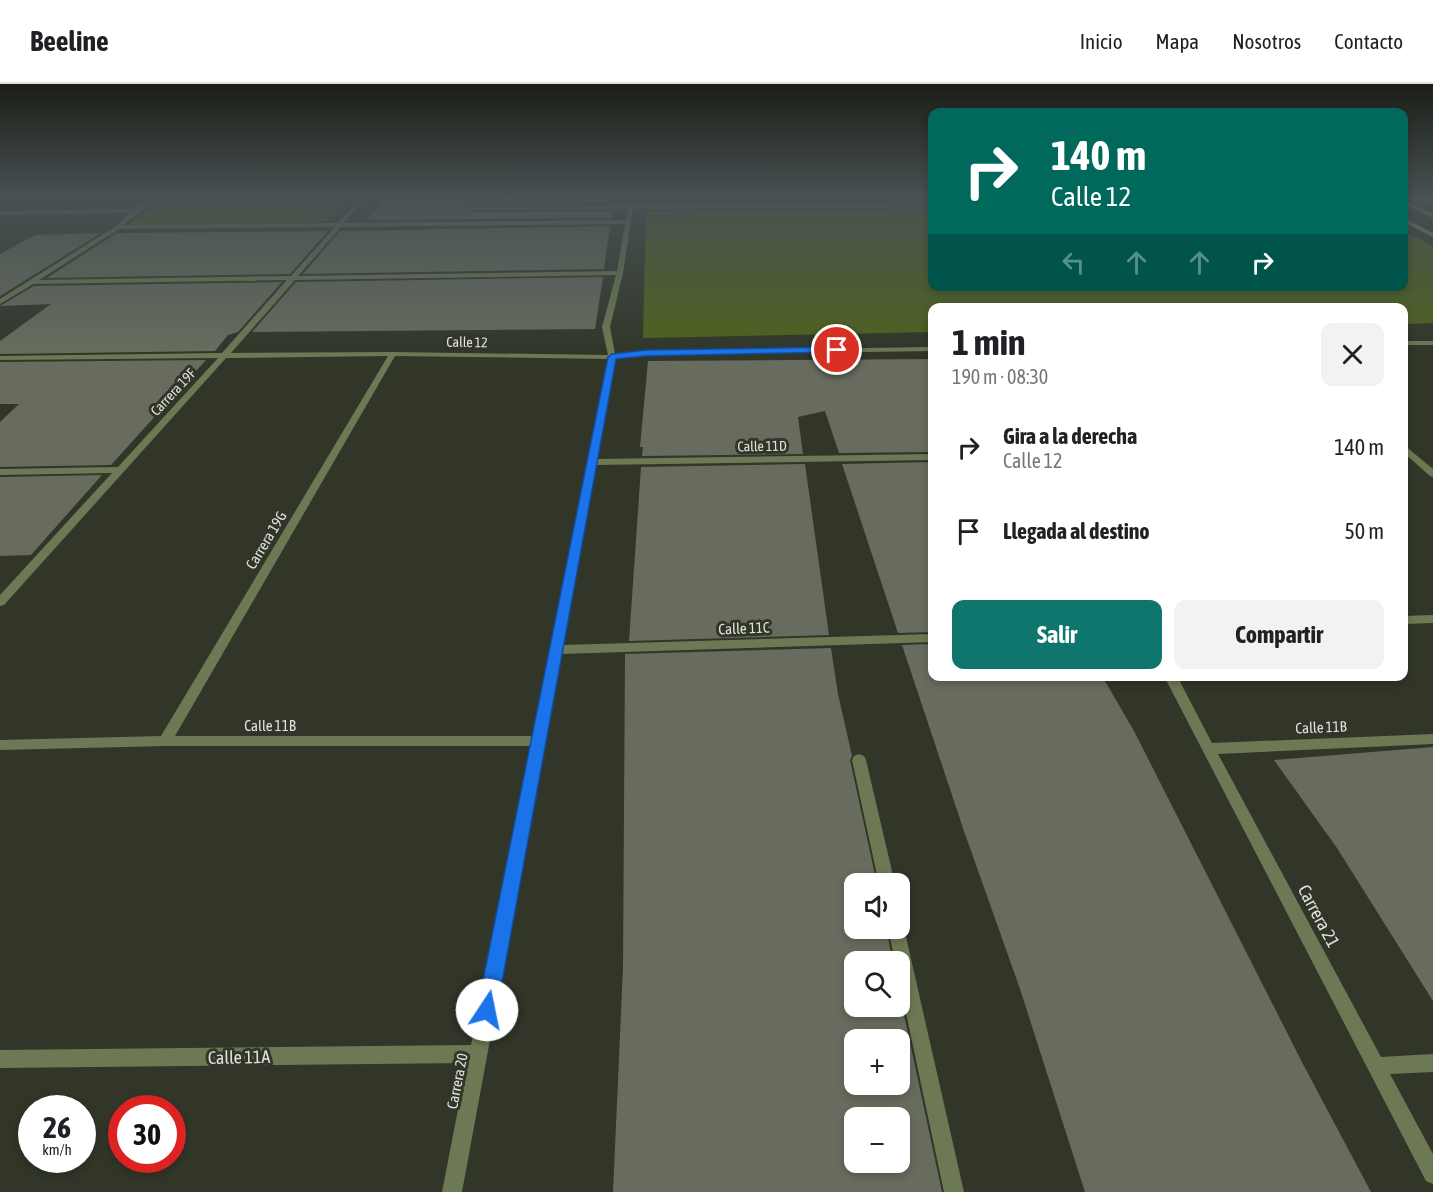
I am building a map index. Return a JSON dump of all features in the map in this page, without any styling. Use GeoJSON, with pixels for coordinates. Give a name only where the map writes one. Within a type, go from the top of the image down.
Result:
{"type":"FeatureCollection","features":[{"type":"Feature","properties":{"kind":"street"},"geometry":{"type":"LineString","coordinates":[[0,302],[82,250]]}},
{"type":"Feature","properties":{"kind":"street","name":"Carrera 19F"},"geometry":{"type":"LineString","coordinates":[[0,602],[318,250]]}},
{"type":"Feature","properties":{"kind":"street","name":"Carrera 20"},"geometry":{"type":"LineString","coordinates":[[452,1192],[612,357],[606,327],[620,273],[623,250]]}},
{"type":"Feature","properties":{"kind":"street"},"geometry":{"type":"LineString","coordinates":[[30,282],[294,276],[620,273]]}},
{"type":"Feature","properties":{"kind":"street"},"geometry":{"type":"LineString","coordinates":[[1408,343],[1433,343]]}},
{"type":"Feature","properties":{"kind":"street","name":"Calle 12"},"geometry":{"type":"LineString","coordinates":[[0,358],[393,354],[612,357],[658,353],[928,349]]}},
{"type":"Feature","properties":{"kind":"street","name":"Carrera 19G"},"geometry":{"type":"LineString","coordinates":[[165,741],[393,354]]}},
{"type":"Feature","properties":{"kind":"street"},"geometry":{"type":"LineString","coordinates":[[1408,453],[1433,474]]}},
{"type":"Feature","properties":{"kind":"street","name":"Calle 11D"},"geometry":{"type":"LineString","coordinates":[[592,462],[928,457]]}},
{"type":"Feature","properties":{"kind":"street"},"geometry":{"type":"LineString","coordinates":[[0,472],[118,470]]}},
{"type":"Feature","properties":{"kind":"street"},"geometry":{"type":"LineString","coordinates":[[1408,620],[1433,619]]}},
{"type":"Feature","properties":{"kind":"street","name":"Calle 11C"},"geometry":{"type":"LineString","coordinates":[[556,650],[928,638]]}},
{"type":"Feature","properties":{"kind":"street","name":"Carrera 21"},"geometry":{"type":"LineString","coordinates":[[1173,681],[1433,1174]]}},
{"type":"Feature","properties":{"kind":"street","name":"Calle 11B"},"geometry":{"type":"LineString","coordinates":[[1210,748],[1433,739]]}},
{"type":"Feature","properties":{"kind":"street","name":"Calle 11B"},"geometry":{"type":"LineString","coordinates":[[0,745],[165,741],[539,741]]}},
{"type":"Feature","properties":{"kind":"street"},"geometry":{"type":"LineString","coordinates":[[860,760],[884,873]]}},
{"type":"Feature","properties":{"kind":"street"},"geometry":{"type":"LineString","coordinates":[[898,939],[954,1192]]}},
{"type":"Feature","properties":{"kind":"street","name":"Calle 11A"},"geometry":{"type":"LineString","coordinates":[[0,1059],[479,1054]]}},
{"type":"Feature","properties":{"kind":"street"},"geometry":{"type":"LineString","coordinates":[[1376,1066],[1433,1064]]}},
{"type":"Feature","properties":{"kind":"green space"},"geometry":{"type":"Polygon","coordinates":[[[645,250],[928,250],[928,291],[1408,291],[1408,250],[1433,250],[1433,323],[1408,324],[1408,303],[928,303],[928,332],[643,338],[645,250]]]}},
{"type":"Feature","properties":{"kind":"building"},"geometry":{"type":"Polygon","coordinates":[[[8,250],[74,250],[0,296],[0,254],[8,250]]]}},
{"type":"Feature","properties":{"kind":"building"},"geometry":{"type":"Polygon","coordinates":[[[91,250],[311,250],[290,274],[47,278],[91,250]]]}},
{"type":"Feature","properties":{"kind":"building"},"geometry":{"type":"Polygon","coordinates":[[[324,250],[607,250],[604,269],[303,274],[324,250]]]}},
{"type":"Feature","properties":{"kind":"building"},"geometry":{"type":"Polygon","coordinates":[[[603,277],[595,329],[252,332],[296,282],[603,277]]]}},
{"type":"Feature","properties":{"kind":"building"},"geometry":{"type":"Polygon","coordinates":[[[282,282],[238,332],[228,335],[215,351],[0,354],[0,341],[51,304],[0,306],[34,286],[282,282]]]}},
{"type":"Feature","properties":{"kind":"building"},"geometry":{"type":"Polygon","coordinates":[[[928,359],[928,452],[839,453],[825,411],[798,417],[803,454],[642,456],[643,447],[640,447],[648,361],[928,359]]]}},
{"type":"Feature","properties":{"kind":"building"},"geometry":{"type":"Polygon","coordinates":[[[206,360],[111,465],[0,467],[0,422],[19,404],[0,404],[0,362],[206,360]]]}},
{"type":"Feature","properties":{"kind":"building"},"geometry":{"type":"Polygon","coordinates":[[[928,462],[928,632],[898,633],[842,464],[928,462]]]}},
{"type":"Feature","properties":{"kind":"building"},"geometry":{"type":"Polygon","coordinates":[[[805,464],[829,635],[629,641],[641,467],[805,464]]]}},
{"type":"Feature","properties":{"kind":"building"},"geometry":{"type":"Polygon","coordinates":[[[102,475],[31,555],[0,556],[0,477],[102,475]]]}},
{"type":"Feature","properties":{"kind":"building"},"geometry":{"type":"Polygon","coordinates":[[[928,644],[928,681],[1105,681],[1134,731],[1304,1066],[1371,1192],[1085,1192],[1020,989],[902,645],[928,644]]]}},
{"type":"Feature","properties":{"kind":"building"},"geometry":{"type":"Polygon","coordinates":[[[831,648],[838,694],[852,756],[850,760],[875,873],[844,873],[844,939],[888,939],[891,951],[844,951],[844,1017],[904,1017],[907,1029],[844,1029],[844,1095],[910,1095],[910,1043],[942,1192],[613,1192],[623,968],[625,654],[831,648]]]}},
{"type":"Feature","properties":{"kind":"building"},"geometry":{"type":"Polygon","coordinates":[[[1433,747],[1433,1001],[1337,848],[1274,760],[1433,747]]]}},
{"type":"Feature","properties":{"kind":"route"},"geometry":{"type":"LineString","coordinates":[[487,1010],[612,357],[646,353],[837,350]]}}]}
